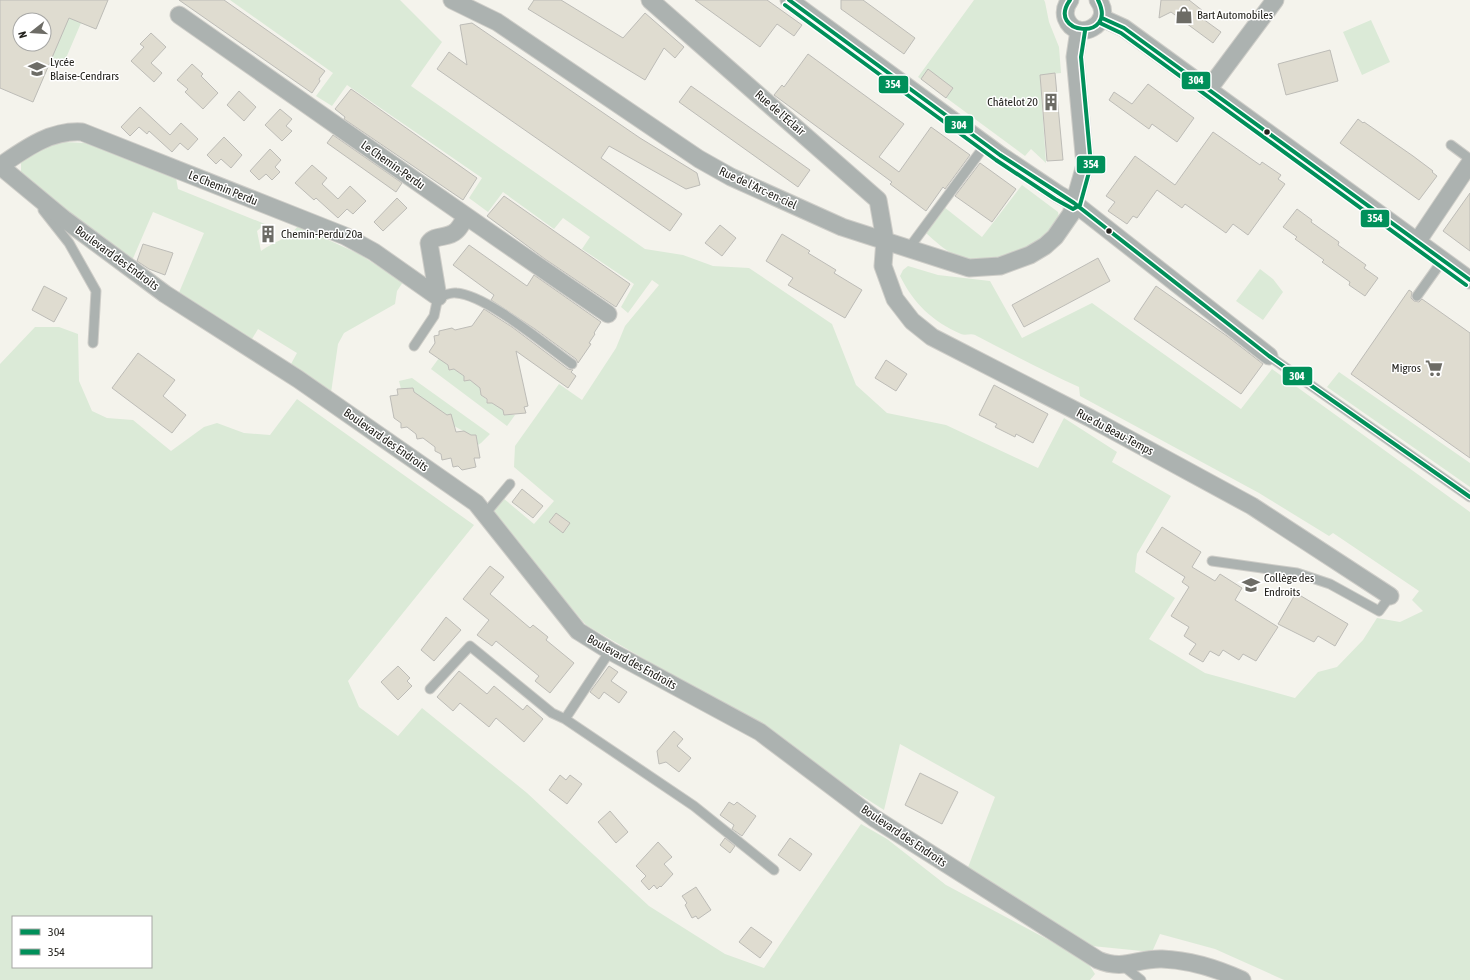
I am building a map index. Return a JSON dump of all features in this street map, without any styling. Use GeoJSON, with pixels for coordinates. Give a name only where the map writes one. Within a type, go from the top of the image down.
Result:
{"type":"FeatureCollection","features":[{"type":"Feature","properties":{"kind":"street","name":"Rue de l'Arc-en-ciel"},"geometry":{"type":"LineString","coordinates":[[452,0],[497,22],[700,160],[731,177],[842,227],[969,268],[1000,266],[1030,255],[1045,246],[1055,237],[1071,214],[1085,165],[1076,57],[1079,30]]}},
{"type":"Feature","properties":{"kind":"street","name":"Rue de l'Eclair"},"geometry":{"type":"LineString","coordinates":[[650,0],[878,200],[885,240]]}},
{"type":"Feature","properties":{"kind":"street"},"geometry":{"type":"LineString","coordinates":[[789,0],[986,144],[1058,194],[1074,203],[1269,356]]}},
{"type":"Feature","properties":{"kind":"street"},"geometry":{"type":"LineString","coordinates":[[1065,3],[1065,14],[1070,24],[1079,30],[1090,30],[1095,27],[1102,18],[1102,6],[1098,0]]}},
{"type":"Feature","properties":{"kind":"street"},"geometry":{"type":"LineString","coordinates":[[1208,90],[1275,0]]}},
{"type":"Feature","properties":{"kind":"street","name":"Le Chemin-Perdu"},"geometry":{"type":"LineString","coordinates":[[179,16],[411,177],[466,218],[608,314]]}},
{"type":"Feature","properties":{"kind":"street"},"geometry":{"type":"LineString","coordinates":[[1102,18],[1124,28],[1470,280]]}},
{"type":"Feature","properties":{"kind":"street","name":"Le Chemin Perdu"},"geometry":{"type":"LineString","coordinates":[[0,166],[36,143],[59,133],[68,131],[82,132],[346,236],[374,252],[438,297]]}},
{"type":"Feature","properties":{"kind":"street"},"geometry":{"type":"LineString","coordinates":[[1417,242],[1470,163]]}},
{"type":"Feature","properties":{"kind":"street","name":"Boulevard des Endroits"},"geometry":{"type":"LineString","coordinates":[[0,166],[64,219],[165,294],[298,379],[476,503],[578,631],[610,651],[760,732],[887,827],[1098,960],[1111,965],[1122,965],[1154,959],[1173,960],[1206,967],[1242,980]]}},
{"type":"Feature","properties":{"kind":"street"},"geometry":{"type":"LineString","coordinates":[[438,297],[428,248],[429,243],[435,238],[451,234],[456,231],[466,218]]}},
{"type":"Feature","properties":{"kind":"street","name":"Rue du Beau-Temps"},"geometry":{"type":"LineString","coordinates":[[885,240],[883,266],[895,299],[912,321],[932,337],[1110,428],[1252,506],[1390,596]]}},
{"type":"Feature","properties":{"kind":"lane"},"geometry":{"type":"LineString","coordinates":[[909,248],[986,144]]}},
{"type":"Feature","properties":{"kind":"lane"},"geometry":{"type":"LineString","coordinates":[[1451,145],[1470,159]]}},
{"type":"Feature","properties":{"kind":"lane"},"geometry":{"type":"LineString","coordinates":[[26,188],[69,243],[96,291],[93,343]]}},
{"type":"Feature","properties":{"kind":"lane"},"geometry":{"type":"LineString","coordinates":[[1417,296],[1442,261]]}},
{"type":"Feature","properties":{"kind":"lane"},"geometry":{"type":"LineString","coordinates":[[414,346],[434,316],[438,297],[455,292],[472,297],[492,307],[572,364]]}},
{"type":"Feature","properties":{"kind":"lane"},"geometry":{"type":"LineString","coordinates":[[1269,356],[1470,497]]}},
{"type":"Feature","properties":{"kind":"lane"},"geometry":{"type":"LineString","coordinates":[[485,514],[510,484]]}},
{"type":"Feature","properties":{"kind":"lane"},"geometry":{"type":"LineString","coordinates":[[1212,561],[1298,573],[1330,584],[1379,611],[1390,596]]}},
{"type":"Feature","properties":{"kind":"lane"},"geometry":{"type":"LineString","coordinates":[[430,689],[470,646],[552,713],[565,719],[694,806],[774,870]]}},
{"type":"Feature","properties":{"kind":"lane"},"geometry":{"type":"LineString","coordinates":[[565,719],[610,651]]}},
{"type":"Feature","properties":{"kind":"lane"},"geometry":{"type":"LineString","coordinates":[[1122,965],[1142,980]]}},
{"type":"Feature","properties":{"kind":"green space"},"geometry":{"type":"Polygon","coordinates":[[[75,0],[108,0],[96,29],[81,23],[63,65],[50,61],[75,0]]]}},
{"type":"Feature","properties":{"kind":"green space"},"geometry":{"type":"Polygon","coordinates":[[[230,0],[400,0],[442,42],[411,86],[645,249],[683,255],[713,266],[749,268],[832,324],[856,385],[887,413],[946,425],[1038,468],[1064,418],[1117,452],[1112,462],[1171,496],[1137,554],[1135,572],[1175,598],[1149,639],[1205,673],[1295,698],[1318,672],[1337,667],[1363,640],[1377,618],[1400,622],[1423,611],[1412,600],[1419,591],[1333,533],[1329,536],[1259,493],[1080,396],[1079,387],[975,335],[961,334],[941,323],[925,311],[905,286],[900,276],[903,270],[908,266],[938,275],[990,281],[1022,338],[1092,303],[1241,409],[1272,369],[1470,512],[1470,980],[1284,980],[1215,949],[1160,934],[1152,952],[1092,946],[967,870],[995,797],[900,744],[884,810],[675,677],[586,625],[491,513],[503,498],[534,524],[554,501],[514,467],[515,446],[559,384],[582,400],[616,348],[625,326],[659,285],[652,280],[628,313],[621,307],[634,284],[582,249],[590,237],[563,218],[554,229],[503,192],[488,212],[469,198],[482,178],[347,85],[332,106],[316,96],[333,73],[230,0]]]}},
{"type":"Feature","properties":{"kind":"green space"},"geometry":{"type":"Polygon","coordinates":[[[974,0],[1044,0],[1045,2],[1049,22],[1059,47],[1061,73],[1040,75],[1046,163],[1031,149],[1025,156],[918,77],[974,0]]]}},
{"type":"Feature","properties":{"kind":"green space"},"geometry":{"type":"Polygon","coordinates":[[[1371,20],[1390,62],[1362,75],[1343,32],[1371,20]]]}},
{"type":"Feature","properties":{"kind":"green space"},"geometry":{"type":"Polygon","coordinates":[[[64,142],[85,143],[169,173],[176,178],[178,189],[265,224],[257,231],[261,251],[286,237],[298,226],[359,254],[403,282],[397,291],[395,304],[344,333],[338,344],[331,393],[291,364],[297,353],[258,329],[252,339],[178,295],[204,233],[153,212],[131,263],[21,175],[21,163],[35,150],[64,142]]]}},
{"type":"Feature","properties":{"kind":"green space"},"geometry":{"type":"Polygon","coordinates":[[[1022,185],[1058,212],[1059,217],[1042,236],[1021,250],[997,259],[964,259],[941,246],[926,233],[944,207],[982,237],[1022,185]]]}},
{"type":"Feature","properties":{"kind":"green space"},"geometry":{"type":"Polygon","coordinates":[[[1260,269],[1273,279],[1283,292],[1263,320],[1236,301],[1260,269]]]}},
{"type":"Feature","properties":{"kind":"green space"},"geometry":{"type":"Polygon","coordinates":[[[35,327],[59,327],[78,334],[79,381],[92,411],[107,418],[133,420],[171,451],[204,427],[217,423],[244,433],[270,435],[297,399],[474,525],[348,681],[359,707],[398,736],[422,708],[527,793],[649,906],[725,954],[764,968],[861,824],[887,839],[946,885],[1086,960],[1095,974],[1090,980],[0,980],[0,364],[35,327]]]}},
{"type":"Feature","properties":{"kind":"green space"},"geometry":{"type":"Polygon","coordinates":[[[439,358],[448,365],[449,370],[454,369],[464,376],[464,381],[470,380],[480,388],[481,395],[486,399],[487,403],[492,403],[503,410],[504,415],[515,415],[507,426],[431,369],[439,358]]]}},
{"type":"Feature","properties":{"kind":"green space"},"geometry":{"type":"Polygon","coordinates":[[[1339,372],[1470,463],[1470,487],[1327,387],[1339,372]]]}},
{"type":"Feature","properties":{"kind":"green space"},"geometry":{"type":"Polygon","coordinates":[[[412,378],[490,434],[478,445],[476,435],[471,435],[454,426],[451,415],[447,415],[414,392],[413,388],[401,389],[399,381],[412,378]]]}},
{"type":"Feature","properties":{"kind":"building","name":"Lycée Blaise-Cendrars"},"geometry":{"type":"Polygon","coordinates":[[[0,0],[108,0],[96,29],[69,18],[33,102],[0,88],[0,0]]]}},
{"type":"Feature","properties":{"kind":"building"},"geometry":{"type":"Polygon","coordinates":[[[179,0],[224,0],[325,71],[319,79],[320,81],[312,93],[179,0]]]}},
{"type":"Feature","properties":{"kind":"building"},"geometry":{"type":"Polygon","coordinates":[[[534,0],[561,0],[623,38],[645,13],[684,47],[675,58],[664,48],[645,80],[528,9],[534,0]]]}},
{"type":"Feature","properties":{"kind":"building"},"geometry":{"type":"Polygon","coordinates":[[[695,0],[767,0],[802,25],[794,36],[777,24],[760,47],[695,0]]]}},
{"type":"Feature","properties":{"kind":"building"},"geometry":{"type":"Polygon","coordinates":[[[841,0],[863,0],[915,38],[904,54],[841,9],[841,0]]]}},
{"type":"Feature","properties":{"kind":"building"},"geometry":{"type":"Polygon","coordinates":[[[1161,0],[1189,0],[1203,11],[1199,16],[1221,32],[1213,43],[1171,12],[1159,18],[1161,0]]]}},
{"type":"Feature","properties":{"kind":"building"},"geometry":{"type":"Polygon","coordinates":[[[472,23],[640,138],[697,173],[700,185],[686,189],[609,146],[601,158],[682,214],[670,231],[437,69],[449,52],[467,65],[460,25],[472,23]]]}},
{"type":"Feature","properties":{"kind":"building"},"geometry":{"type":"Polygon","coordinates":[[[151,33],[166,47],[151,63],[162,73],[154,82],[131,61],[144,47],[140,44],[151,33]]]}},
{"type":"Feature","properties":{"kind":"building"},"geometry":{"type":"Polygon","coordinates":[[[1330,50],[1338,81],[1286,95],[1278,64],[1330,50]]]}},
{"type":"Feature","properties":{"kind":"building"},"geometry":{"type":"Polygon","coordinates":[[[808,54],[904,124],[879,157],[899,172],[931,127],[970,155],[945,189],[943,187],[926,211],[890,184],[892,182],[774,95],[782,85],[784,87],[808,54]]]}},
{"type":"Feature","properties":{"kind":"building"},"geometry":{"type":"Polygon","coordinates":[[[192,64],[203,74],[201,76],[218,93],[203,109],[185,92],[188,89],[177,80],[192,64]]]}},
{"type":"Feature","properties":{"kind":"building"},"geometry":{"type":"Polygon","coordinates":[[[928,69],[953,88],[946,98],[921,79],[928,69]]]}},
{"type":"Feature","properties":{"kind":"building"},"geometry":{"type":"Polygon","coordinates":[[[1055,73],[1063,160],[1047,161],[1040,75],[1055,73]]]}},
{"type":"Feature","properties":{"kind":"building"},"geometry":{"type":"Polygon","coordinates":[[[1148,84],[1194,118],[1177,142],[1152,124],[1149,129],[1109,100],[1114,92],[1132,104],[1148,84]]]}},
{"type":"Feature","properties":{"kind":"building"},"geometry":{"type":"Polygon","coordinates":[[[691,86],[810,170],[798,187],[679,102],[691,86]]]}},
{"type":"Feature","properties":{"kind":"building"},"geometry":{"type":"Polygon","coordinates":[[[351,89],[477,178],[463,200],[344,119],[345,117],[335,109],[351,89]]]}},
{"type":"Feature","properties":{"kind":"building"},"geometry":{"type":"Polygon","coordinates":[[[239,91],[256,107],[244,121],[227,105],[239,91]]]}},
{"type":"Feature","properties":{"kind":"building"},"geometry":{"type":"Polygon","coordinates":[[[140,107],[170,135],[181,123],[198,139],[188,150],[180,143],[172,152],[149,131],[147,134],[139,127],[130,136],[121,127],[140,107]]]}},
{"type":"Feature","properties":{"kind":"building"},"geometry":{"type":"Polygon","coordinates":[[[280,109],[292,119],[286,126],[292,131],[282,141],[265,125],[280,109]]]}},
{"type":"Feature","properties":{"kind":"building"},"geometry":{"type":"Polygon","coordinates":[[[1358,119],[1413,156],[1433,171],[1432,172],[1437,176],[1419,200],[1340,143],[1358,119]]]}},
{"type":"Feature","properties":{"kind":"building"},"geometry":{"type":"Polygon","coordinates":[[[1213,132],[1260,165],[1262,162],[1281,175],[1278,179],[1285,184],[1248,235],[1233,224],[1226,233],[1185,204],[1182,208],[1157,190],[1137,218],[1133,216],[1127,224],[1108,211],[1115,202],[1106,196],[1135,156],[1175,185],[1213,132]]]}},
{"type":"Feature","properties":{"kind":"building"},"geometry":{"type":"Polygon","coordinates":[[[333,135],[402,183],[396,192],[327,143],[333,135]]]}},
{"type":"Feature","properties":{"kind":"building"},"geometry":{"type":"Polygon","coordinates":[[[224,137],[242,155],[231,168],[221,159],[216,164],[207,155],[224,137]]]}},
{"type":"Feature","properties":{"kind":"building"},"geometry":{"type":"Polygon","coordinates":[[[270,149],[281,160],[275,167],[280,172],[272,180],[266,174],[259,180],[250,171],[270,149]]]}},
{"type":"Feature","properties":{"kind":"building"},"geometry":{"type":"Polygon","coordinates":[[[980,163],[1016,189],[992,222],[955,196],[980,163]]]}},
{"type":"Feature","properties":{"kind":"building"},"geometry":{"type":"Polygon","coordinates":[[[312,165],[327,178],[322,184],[338,199],[350,186],[366,201],[353,214],[347,209],[338,218],[316,198],[314,200],[295,183],[312,165]]]}},
{"type":"Feature","properties":{"kind":"building"},"geometry":{"type":"Polygon","coordinates":[[[1470,193],[1470,251],[1443,231],[1470,193]]]}},
{"type":"Feature","properties":{"kind":"building"},"geometry":{"type":"Polygon","coordinates":[[[504,196],[630,284],[616,307],[545,259],[487,216],[504,196]]]}},
{"type":"Feature","properties":{"kind":"building"},"geometry":{"type":"Polygon","coordinates":[[[397,198],[407,208],[383,231],[374,222],[397,198]]]}},
{"type":"Feature","properties":{"kind":"building"},"geometry":{"type":"Polygon","coordinates":[[[1297,209],[1312,220],[1311,222],[1339,242],[1338,245],[1366,265],[1364,268],[1378,278],[1365,296],[1349,285],[1350,282],[1322,262],[1324,260],[1295,239],[1297,237],[1283,227],[1297,209]]]}},
{"type":"Feature","properties":{"kind":"building"},"geometry":{"type":"Polygon","coordinates":[[[720,225],[736,238],[722,256],[705,243],[720,225]]]}},
{"type":"Feature","properties":{"kind":"building"},"geometry":{"type":"Polygon","coordinates":[[[782,234],[810,251],[808,253],[836,270],[834,273],[862,290],[845,318],[788,285],[793,278],[766,261],[782,234]]]}},
{"type":"Feature","properties":{"kind":"building"},"geometry":{"type":"Polygon","coordinates":[[[143,244],[173,253],[165,275],[149,269],[137,261],[143,244]]]}},
{"type":"Feature","properties":{"kind":"building"},"geometry":{"type":"Polygon","coordinates":[[[469,245],[527,286],[534,275],[601,322],[589,343],[591,344],[578,363],[576,359],[535,329],[491,300],[494,295],[453,265],[469,245]]]}},
{"type":"Feature","properties":{"kind":"building"},"geometry":{"type":"Polygon","coordinates":[[[1098,258],[1110,281],[1024,327],[1012,305],[1098,258]]]}},
{"type":"Feature","properties":{"kind":"building"},"geometry":{"type":"Polygon","coordinates":[[[44,286],[67,298],[54,322],[32,310],[44,286]]]}},
{"type":"Feature","properties":{"kind":"building"},"geometry":{"type":"Polygon","coordinates":[[[1156,286],[1227,336],[1263,364],[1241,394],[1134,319],[1156,286]]]}},
{"type":"Feature","properties":{"kind":"building"},"geometry":{"type":"Polygon","coordinates":[[[1409,290],[1412,292],[1411,298],[1414,301],[1419,302],[1422,299],[1470,333],[1470,458],[1351,374],[1409,290]]]}},
{"type":"Feature","properties":{"kind":"building"},"geometry":{"type":"Polygon","coordinates":[[[484,309],[512,327],[568,369],[573,370],[571,372],[576,376],[568,388],[516,351],[528,406],[524,407],[526,413],[504,415],[503,410],[492,403],[487,403],[487,399],[481,395],[480,388],[470,380],[464,381],[464,376],[454,369],[449,370],[448,365],[429,352],[435,343],[434,336],[439,335],[439,331],[452,328],[455,330],[472,326],[484,309]]]}},
{"type":"Feature","properties":{"kind":"building"},"geometry":{"type":"Polygon","coordinates":[[[138,353],[175,380],[163,396],[186,415],[172,433],[112,388],[138,353]]]}},
{"type":"Feature","properties":{"kind":"building"},"geometry":{"type":"Polygon","coordinates":[[[886,360],[907,374],[896,391],[875,378],[886,360]]]}},
{"type":"Feature","properties":{"kind":"building"},"geometry":{"type":"Polygon","coordinates":[[[994,385],[1048,414],[1033,443],[1016,434],[1015,437],[995,427],[997,424],[979,415],[994,385]]]}},
{"type":"Feature","properties":{"kind":"building"},"geometry":{"type":"Polygon","coordinates":[[[413,388],[414,392],[447,415],[451,414],[456,432],[464,431],[471,435],[476,435],[480,458],[474,458],[476,467],[462,470],[458,466],[453,467],[451,458],[442,460],[441,454],[435,451],[435,447],[423,438],[417,439],[416,434],[407,427],[401,428],[401,423],[394,418],[390,396],[398,395],[397,389],[413,388]]]}},
{"type":"Feature","properties":{"kind":"building"},"geometry":{"type":"Polygon","coordinates":[[[522,489],[543,506],[533,518],[512,502],[522,489]]]}},
{"type":"Feature","properties":{"kind":"building"},"geometry":{"type":"Polygon","coordinates":[[[556,513],[570,523],[563,533],[549,522],[556,513]]]}},
{"type":"Feature","properties":{"kind":"building"},"geometry":{"type":"Polygon","coordinates":[[[1162,527],[1201,552],[1192,567],[1215,581],[1220,574],[1242,588],[1235,600],[1278,627],[1256,661],[1243,654],[1239,660],[1223,650],[1219,656],[1210,651],[1203,662],[1189,654],[1196,644],[1184,636],[1189,627],[1171,616],[1189,587],[1182,582],[1185,577],[1146,552],[1162,527]]]}},
{"type":"Feature","properties":{"kind":"building"},"geometry":{"type":"Polygon","coordinates":[[[490,566],[504,577],[490,594],[530,628],[533,625],[548,637],[546,640],[574,663],[550,693],[535,681],[539,676],[496,641],[492,646],[477,635],[489,620],[463,599],[490,566]]]}},
{"type":"Feature","properties":{"kind":"building"},"geometry":{"type":"Polygon","coordinates":[[[1296,593],[1348,624],[1335,646],[1318,636],[1314,642],[1278,624],[1296,593]]]}},
{"type":"Feature","properties":{"kind":"building"},"geometry":{"type":"Polygon","coordinates":[[[446,617],[461,630],[434,661],[421,650],[446,617]]]}},
{"type":"Feature","properties":{"kind":"building"},"geometry":{"type":"Polygon","coordinates":[[[398,666],[410,678],[407,681],[412,686],[398,700],[381,682],[398,666]]]}},
{"type":"Feature","properties":{"kind":"building"},"geometry":{"type":"Polygon","coordinates":[[[609,666],[618,672],[611,681],[627,692],[619,703],[604,692],[599,699],[590,692],[609,666]]]}},
{"type":"Feature","properties":{"kind":"building"},"geometry":{"type":"Polygon","coordinates":[[[459,671],[487,694],[494,686],[523,710],[527,705],[543,719],[524,742],[496,718],[489,727],[460,703],[453,711],[437,697],[459,671]]]}},
{"type":"Feature","properties":{"kind":"building"},"geometry":{"type":"Polygon","coordinates":[[[674,731],[683,739],[677,746],[691,758],[679,772],[666,762],[659,764],[657,751],[674,731]]]}},
{"type":"Feature","properties":{"kind":"building"},"geometry":{"type":"Polygon","coordinates":[[[920,773],[958,792],[942,824],[905,805],[920,773]]]}},
{"type":"Feature","properties":{"kind":"building"},"geometry":{"type":"Polygon","coordinates":[[[560,775],[566,780],[570,775],[582,784],[567,804],[549,790],[560,775]]]}},
{"type":"Feature","properties":{"kind":"building"},"geometry":{"type":"Polygon","coordinates":[[[729,802],[734,805],[737,802],[756,816],[742,836],[732,829],[734,825],[720,815],[729,802]]]}},
{"type":"Feature","properties":{"kind":"building"},"geometry":{"type":"Polygon","coordinates":[[[610,811],[628,832],[616,843],[598,822],[610,811]]]}},
{"type":"Feature","properties":{"kind":"building"},"geometry":{"type":"Polygon","coordinates":[[[725,838],[735,846],[730,853],[720,845],[725,838]]]}},
{"type":"Feature","properties":{"kind":"building"},"geometry":{"type":"Polygon","coordinates":[[[790,838],[812,854],[800,871],[778,855],[790,838]]]}},
{"type":"Feature","properties":{"kind":"building"},"geometry":{"type":"Polygon","coordinates":[[[658,842],[672,857],[664,864],[673,874],[661,887],[660,886],[657,889],[654,885],[649,890],[641,881],[646,876],[636,866],[658,842]]]}},
{"type":"Feature","properties":{"kind":"building"},"geometry":{"type":"Polygon","coordinates":[[[696,887],[711,910],[698,919],[696,916],[692,918],[685,905],[687,903],[682,896],[696,887]]]}},
{"type":"Feature","properties":{"kind":"building"},"geometry":{"type":"Polygon","coordinates":[[[751,927],[772,942],[760,958],[739,942],[751,927]]]}},
{"type":"Feature","properties":{"kind":"transit line","name":"304"},"geometry":{"type":"LineString","coordinates":[[789,0],[1000,155],[1074,203],[1269,356],[1470,497]]}},
{"type":"Feature","properties":{"kind":"transit line","name":"304"},"geometry":{"type":"LineString","coordinates":[[1070,0],[1065,12],[1067,21],[1073,26],[1082,29],[1092,28],[1099,23],[1102,13],[1098,0]]}},
{"type":"Feature","properties":{"kind":"transit line","name":"354"},"geometry":{"type":"LineString","coordinates":[[785,5],[996,160],[1055,199],[1073,209],[1080,205],[1091,165],[1081,57],[1085,31]]}},
{"type":"Feature","properties":{"kind":"transit line","name":"304"},"geometry":{"type":"LineString","coordinates":[[1102,18],[1124,28],[1470,280]]}},
{"type":"Feature","properties":{"kind":"transit line","name":"354"},"geometry":{"type":"LineString","coordinates":[[1100,23],[1121,33],[1466,285]]}},
{"type":"Feature","properties":{"kind":"place","name":"Bart Automobiles"},"geometry":{"type":"Point","coordinates":[1184,15]}},
{"type":"Feature","properties":{"kind":"place","name":"Lycée Blaise-Cendrars"},"geometry":{"type":"Point","coordinates":[37,69]}},
{"type":"Feature","properties":{"kind":"place","name":"Châtelot 20"},"geometry":{"type":"Point","coordinates":[1051,102]}},
{"type":"Feature","properties":{"kind":"place","name":"Chemin-Perdu 20a"},"geometry":{"type":"Point","coordinates":[268,234]}},
{"type":"Feature","properties":{"kind":"place","name":"Migros"},"geometry":{"type":"Point","coordinates":[1434,368]}},
{"type":"Feature","properties":{"kind":"place","name":"Collège des Endroits"},"geometry":{"type":"Point","coordinates":[1251,585]}}]}
